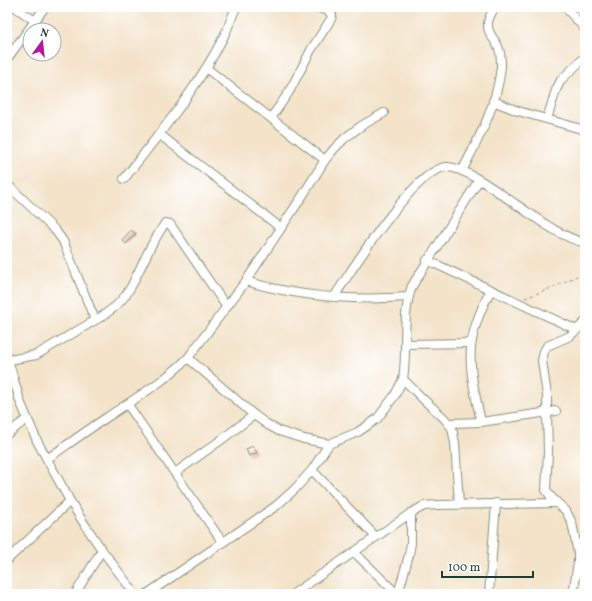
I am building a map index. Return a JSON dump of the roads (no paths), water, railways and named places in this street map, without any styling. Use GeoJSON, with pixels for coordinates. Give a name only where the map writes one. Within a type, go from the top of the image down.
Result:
{"type":"FeatureCollection","features":[{"type":"Feature","properties":{"kind":"street"},"geometry":{"type":"LineString","coordinates":[[16,7],[35,21]]}},
{"type":"Feature","properties":{"kind":"street"},"geometry":{"type":"LineString","coordinates":[[7,59],[45,7]]}},
{"type":"Feature","properties":{"kind":"street"},"geometry":{"type":"LineString","coordinates":[[124,179],[159,134],[206,68],[224,37],[236,7]]}},
{"type":"Feature","properties":{"kind":"street"},"geometry":{"type":"LineString","coordinates":[[271,118],[289,92],[311,50],[331,19],[331,12],[317,7]]}},
{"type":"Feature","properties":{"kind":"street"},"geometry":{"type":"LineString","coordinates":[[462,171],[484,127],[493,101],[500,67],[500,49],[488,32],[489,18],[495,7]]}},
{"type":"Feature","properties":{"kind":"street"},"geometry":{"type":"LineString","coordinates":[[565,7],[585,29]]}},
{"type":"Feature","properties":{"kind":"street"},"geometry":{"type":"LineString","coordinates":[[547,119],[561,80],[585,57]]}},
{"type":"Feature","properties":{"kind":"street"},"geometry":{"type":"LineString","coordinates":[[206,68],[325,160]]}},
{"type":"Feature","properties":{"kind":"street"},"geometry":{"type":"LineString","coordinates":[[493,101],[585,130]]}},
{"type":"Feature","properties":{"kind":"street"},"geometry":{"type":"LineString","coordinates":[[47,459],[102,420],[128,405],[173,372],[188,358],[246,281],[325,160],[345,138],[384,113]]}},
{"type":"Feature","properties":{"kind":"street"},"geometry":{"type":"LineString","coordinates":[[159,134],[281,228]]}},
{"type":"Feature","properties":{"kind":"street"},"geometry":{"type":"LineString","coordinates":[[334,297],[397,208],[422,180],[442,167],[450,167],[462,171],[479,180],[562,235],[585,243]]}},
{"type":"Feature","properties":{"kind":"street"},"geometry":{"type":"LineString","coordinates":[[147,594],[276,506],[295,489],[312,470],[324,449],[329,444],[358,432],[377,420],[403,380],[408,297],[412,286],[427,260],[479,180]]}},
{"type":"Feature","properties":{"kind":"street"},"geometry":{"type":"LineString","coordinates":[[7,184],[55,230],[63,241],[95,320]]}},
{"type":"Feature","properties":{"kind":"street"},"geometry":{"type":"LineString","coordinates":[[135,594],[102,550],[70,500],[47,459],[27,419],[16,388],[8,358],[28,358],[36,355],[116,306],[126,295],[164,223],[168,223],[172,227],[226,306]]}},
{"type":"Feature","properties":{"kind":"street"},"geometry":{"type":"LineString","coordinates":[[427,260],[577,330]]}},
{"type":"Feature","properties":{"kind":"street"},"geometry":{"type":"LineString","coordinates":[[246,281],[286,291],[334,297],[373,299],[408,297]]}},
{"type":"Feature","properties":{"kind":"street"},"geometry":{"type":"LineString","coordinates":[[481,422],[472,379],[470,359],[471,343],[476,321],[491,290]]}},
{"type":"Feature","properties":{"kind":"street"},"geometry":{"type":"LineString","coordinates":[[573,594],[577,576],[578,553],[569,515],[548,494],[546,485],[548,466],[547,395],[542,361],[544,351],[547,346],[564,340],[585,322]]}},
{"type":"Feature","properties":{"kind":"street"},"geometry":{"type":"LineString","coordinates":[[406,344],[471,343]]}},
{"type":"Feature","properties":{"kind":"street"},"geometry":{"type":"LineString","coordinates":[[188,358],[254,415],[279,431],[304,440],[329,444]]}},
{"type":"Feature","properties":{"kind":"street"},"geometry":{"type":"LineString","coordinates":[[403,380],[450,423],[453,432],[459,504]]}},
{"type":"Feature","properties":{"kind":"street"},"geometry":{"type":"LineString","coordinates":[[128,405],[223,543]]}},
{"type":"Feature","properties":{"kind":"street"},"geometry":{"type":"LineString","coordinates":[[450,423],[481,422],[556,411]]}},
{"type":"Feature","properties":{"kind":"street"},"geometry":{"type":"LineString","coordinates":[[175,473],[254,415]]}},
{"type":"Feature","properties":{"kind":"street"},"geometry":{"type":"LineString","coordinates":[[7,434],[27,419]]}},
{"type":"Feature","properties":{"kind":"street"},"geometry":{"type":"LineString","coordinates":[[312,470],[376,537]]}},
{"type":"Feature","properties":{"kind":"street"},"geometry":{"type":"LineString","coordinates":[[7,560],[70,500]]}},
{"type":"Feature","properties":{"kind":"street"},"geometry":{"type":"LineString","coordinates":[[293,594],[411,513],[424,506],[496,503],[557,503]]}},
{"type":"Feature","properties":{"kind":"street"},"geometry":{"type":"LineString","coordinates":[[489,594],[496,503]]}},
{"type":"Feature","properties":{"kind":"street"},"geometry":{"type":"LineString","coordinates":[[354,552],[398,594],[410,549],[411,513]]}},
{"type":"Feature","properties":{"kind":"street"},"geometry":{"type":"LineString","coordinates":[[74,594],[102,550]]}}]}
